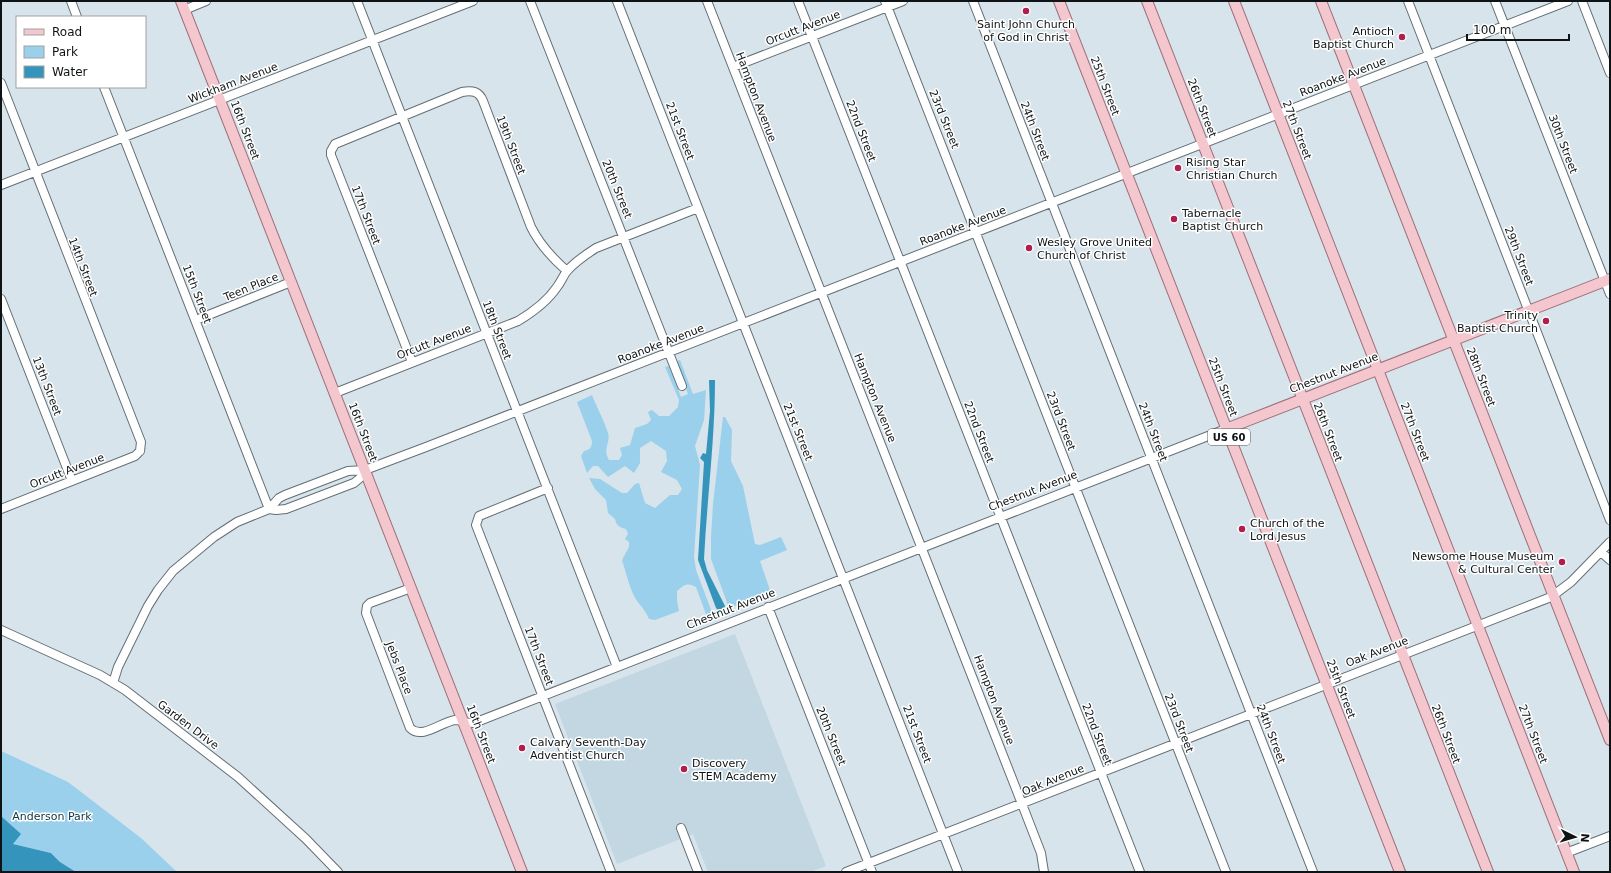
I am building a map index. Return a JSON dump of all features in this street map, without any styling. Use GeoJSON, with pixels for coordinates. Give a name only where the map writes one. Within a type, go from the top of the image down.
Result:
{"type":"FeatureCollection","features":[{"type":"Feature","properties":{"kind":"main road","name":"25th Street"},"geometry":{"type":"LineString","coordinates":[[1058,1],[1400,872]]}},
{"type":"Feature","properties":{"kind":"main road","name":"26th Street"},"geometry":{"type":"LineString","coordinates":[[1147,1],[1488,872]]}},
{"type":"Feature","properties":{"kind":"main road","name":"27th Street"},"geometry":{"type":"LineString","coordinates":[[1234,1],[1574,872]]}},
{"type":"Feature","properties":{"kind":"main road","name":"28th Street"},"geometry":{"type":"LineString","coordinates":[[1321,1],[1554,595],[1607,724],[1610,740]]}},
{"type":"Feature","properties":{"kind":"main road","name":"16th Street"},"geometry":{"type":"LineString","coordinates":[[183,5],[522,872]]}},
{"type":"Feature","properties":{"kind":"main road","name":"Chestnut Avenue"},"geometry":{"type":"LineString","coordinates":[[1226,429],[1607,280]]}},
{"type":"Feature","properties":{"kind":"street"},"geometry":{"type":"LineString","coordinates":[[70,1],[77,16]]}},
{"type":"Feature","properties":{"kind":"street"},"geometry":{"type":"LineString","coordinates":[[183,5],[206,1]]}},
{"type":"Feature","properties":{"kind":"street","name":"18th Street"},"geometry":{"type":"LineString","coordinates":[[357,1],[617,667]]}},
{"type":"Feature","properties":{"kind":"street","name":"Wickham Avenue"},"geometry":{"type":"LineString","coordinates":[[1,185],[473,1]]}},
{"type":"Feature","properties":{"kind":"street","name":"20th Street"},"geometry":{"type":"LineString","coordinates":[[530,1],[682,386]]}},
{"type":"Feature","properties":{"kind":"street","name":"21st Street"},"geometry":{"type":"LineString","coordinates":[[617,1],[958,872]]}},
{"type":"Feature","properties":{"kind":"street","name":"Hampton Avenue"},"geometry":{"type":"LineString","coordinates":[[707,1],[1042,853],[1044,872]]}},
{"type":"Feature","properties":{"kind":"street","name":"22nd Street"},"geometry":{"type":"LineString","coordinates":[[798,1],[1140,872]]}},
{"type":"Feature","properties":{"kind":"street","name":"Orcutt Avenue"},"geometry":{"type":"LineString","coordinates":[[733,67],[812,36],[886,4],[903,1]]}},
{"type":"Feature","properties":{"kind":"street","name":"24th Street"},"geometry":{"type":"LineString","coordinates":[[973,1],[1313,872]]}},
{"type":"Feature","properties":{"kind":"street","name":"29th Street"},"geometry":{"type":"LineString","coordinates":[[1408,1],[1610,520]]}},
{"type":"Feature","properties":{"kind":"street","name":"30th Street"},"geometry":{"type":"LineString","coordinates":[[1495,1],[1607,280],[1610,294]]}},
{"type":"Feature","properties":{"kind":"street","name":"Roanoke Avenue"},"geometry":{"type":"LineString","coordinates":[[113,683],[118,667],[148,606],[173,571],[214,537],[237,522],[269,508],[279,498],[285,495],[348,471],[365,470],[669,353],[1568,1]]}},
{"type":"Feature","properties":{"kind":"street"},"geometry":{"type":"LineString","coordinates":[[1582,1],[1610,73]]}},
{"type":"Feature","properties":{"kind":"street","name":"23rd Street"},"geometry":{"type":"LineString","coordinates":[[886,4],[1226,872]]}},
{"type":"Feature","properties":{"kind":"street","name":"14th Street"},"geometry":{"type":"LineString","coordinates":[[1,83],[144,452]]}},
{"type":"Feature","properties":{"kind":"street","name":"15th Street"},"geometry":{"type":"LineString","coordinates":[[104,88],[269,508]]}},
{"type":"Feature","properties":{"kind":"street","name":"19th Street"},"geometry":{"type":"LineString","coordinates":[[402,117],[468,91],[474,91],[479,94],[483,100],[531,227],[545,250],[568,271]]}},
{"type":"Feature","properties":{"kind":"street","name":"17th Street"},"geometry":{"type":"LineString","coordinates":[[402,117],[335,144],[332,147],[331,155],[412,362]]}},
{"type":"Feature","properties":{"kind":"street","name":"Orcutt Avenue"},"geometry":{"type":"LineString","coordinates":[[335,393],[518,321],[537,309],[553,293],[568,271],[581,258],[596,248],[698,208]]}},
{"type":"Feature","properties":{"kind":"street","name":"Teen Place"},"geometry":{"type":"LineString","coordinates":[[196,320],[291,282]]}},
{"type":"Feature","properties":{"kind":"street","name":"13th Street"},"geometry":{"type":"LineString","coordinates":[[1,299],[72,481]]}},
{"type":"Feature","properties":{"kind":"street","name":"Chestnut Avenue"},"geometry":{"type":"LineString","coordinates":[[464,722],[474,723],[1076,488],[1151,457],[1226,429]]}},
{"type":"Feature","properties":{"kind":"street","name":"Orcutt Avenue"},"geometry":{"type":"LineString","coordinates":[[1,509],[144,452]]}},
{"type":"Feature","properties":{"kind":"street","name":"Roanoke Avenue"},"geometry":{"type":"LineString","coordinates":[[269,508],[276,510],[286,509],[354,483],[360,478],[365,470]]}},
{"type":"Feature","properties":{"kind":"street","name":"17th Street"},"geometry":{"type":"LineString","coordinates":[[548,488],[474,519],[611,872]]}},
{"type":"Feature","properties":{"kind":"street","name":"Oak Avenue"},"geometry":{"type":"LineString","coordinates":[[846,872],[1554,595],[1572,582],[1610,542]]}},
{"type":"Feature","properties":{"kind":"street"},"geometry":{"type":"LineString","coordinates":[[1600,552],[1610,560]]}},
{"type":"Feature","properties":{"kind":"street","name":"Jebs Place"},"geometry":{"type":"LineString","coordinates":[[411,588],[370,603],[366,609],[366,613],[410,728],[414,732],[420,733],[455,720],[464,722]]}},
{"type":"Feature","properties":{"kind":"street","name":"20th Street"},"geometry":{"type":"LineString","coordinates":[[768,607],[872,872]]}},
{"type":"Feature","properties":{"kind":"street","name":"Garden Drive"},"geometry":{"type":"LineString","coordinates":[[1,630],[100,675],[113,683],[238,777],[306,839],[338,872]]}},
{"type":"Feature","properties":{"kind":"street"},"geometry":{"type":"LineString","coordinates":[[681,828],[698,872]]}},
{"type":"Feature","properties":{"kind":"street"},"geometry":{"type":"LineString","coordinates":[[1566,853],[1610,836]]}},
{"type":"Feature","properties":{"kind":"shaded area","name":"Discovery STEM Academy"},"geometry":{"type":"Polygon","coordinates":[[[735,634],[826,866],[810,872],[708,872],[693,834],[617,864],[555,704],[735,634]]]}},
{"type":"Feature","properties":{"kind":"green space"},"geometry":{"type":"Polygon","coordinates":[[[680,360],[693,394],[706,390],[704,420],[695,446],[700,465],[694,557],[696,570],[713,615],[707,617],[696,587],[688,584],[677,591],[679,611],[655,620],[649,619],[632,592],[628,581],[622,560],[629,547],[629,542],[625,539],[628,534],[626,529],[619,526],[615,519],[608,513],[606,500],[595,489],[589,478],[600,479],[622,493],[627,493],[635,484],[639,483],[645,503],[655,508],[670,495],[678,495],[682,489],[677,480],[661,472],[667,461],[666,451],[651,441],[640,448],[640,463],[634,473],[625,466],[608,477],[598,466],[593,466],[587,473],[581,456],[584,451],[590,448],[592,441],[577,402],[592,395],[605,423],[609,437],[606,449],[607,456],[609,460],[619,460],[622,455],[620,448],[630,445],[635,428],[647,424],[651,420],[648,412],[652,410],[659,416],[669,416],[678,407],[679,400],[665,367],[669,366],[681,397],[688,394],[676,361],[680,360]]]}},
{"type":"Feature","properties":{"kind":"green space"},"geometry":{"type":"Polygon","coordinates":[[[723,417],[725,417],[732,430],[731,461],[743,486],[755,544],[760,545],[781,537],[787,550],[760,561],[771,593],[729,608],[711,559],[713,504],[723,417]]]}},
{"type":"Feature","properties":{"kind":"green space","name":"Anderson Park"},"geometry":{"type":"Polygon","coordinates":[[[1,751],[68,782],[141,838],[177,872],[76,872],[60,862],[51,853],[13,844],[20,834],[1,816],[1,751]]]}},
{"type":"Feature","properties":{"kind":"water"},"geometry":{"type":"Polygon","coordinates":[[[709,380],[715,380],[715,402],[704,559],[707,570],[725,606],[724,609],[719,611],[716,608],[698,560],[704,462],[700,458],[703,453],[706,454],[710,411],[709,380]]]}},
{"type":"Feature","properties":{"kind":"water"},"geometry":{"type":"Polygon","coordinates":[[[1,816],[21,834],[13,844],[51,853],[60,862],[76,872],[1,872],[1,816]]]}},
{"type":"Feature","properties":{"kind":"place","name":"Saint John Church of God in Christ"},"geometry":{"type":"Point","coordinates":[1026,11]}},
{"type":"Feature","properties":{"kind":"place","name":"Antioch Baptist Church"},"geometry":{"type":"Point","coordinates":[1402,37]}},
{"type":"Feature","properties":{"kind":"place","name":"Rising Star Christian Church"},"geometry":{"type":"Point","coordinates":[1178,168]}},
{"type":"Feature","properties":{"kind":"place","name":"Tabernacle Baptist Church"},"geometry":{"type":"Point","coordinates":[1174,219]}},
{"type":"Feature","properties":{"kind":"place","name":"Wesley Grove United Church of Christ"},"geometry":{"type":"Point","coordinates":[1029,248]}},
{"type":"Feature","properties":{"kind":"place","name":"Trinity Baptist Church"},"geometry":{"type":"Point","coordinates":[1546,321]}},
{"type":"Feature","properties":{"kind":"place","name":"Church of the Lord Jesus"},"geometry":{"type":"Point","coordinates":[1242,529]}},
{"type":"Feature","properties":{"kind":"place","name":"Newsome House Museum & Cultural Center"},"geometry":{"type":"Point","coordinates":[1562,562]}},
{"type":"Feature","properties":{"kind":"place","name":"Calvary Seventh-Day Adventist Church"},"geometry":{"type":"Point","coordinates":[522,748]}},
{"type":"Feature","properties":{"kind":"place","name":"Discovery STEM Academy"},"geometry":{"type":"Point","coordinates":[684,769]}}]}
